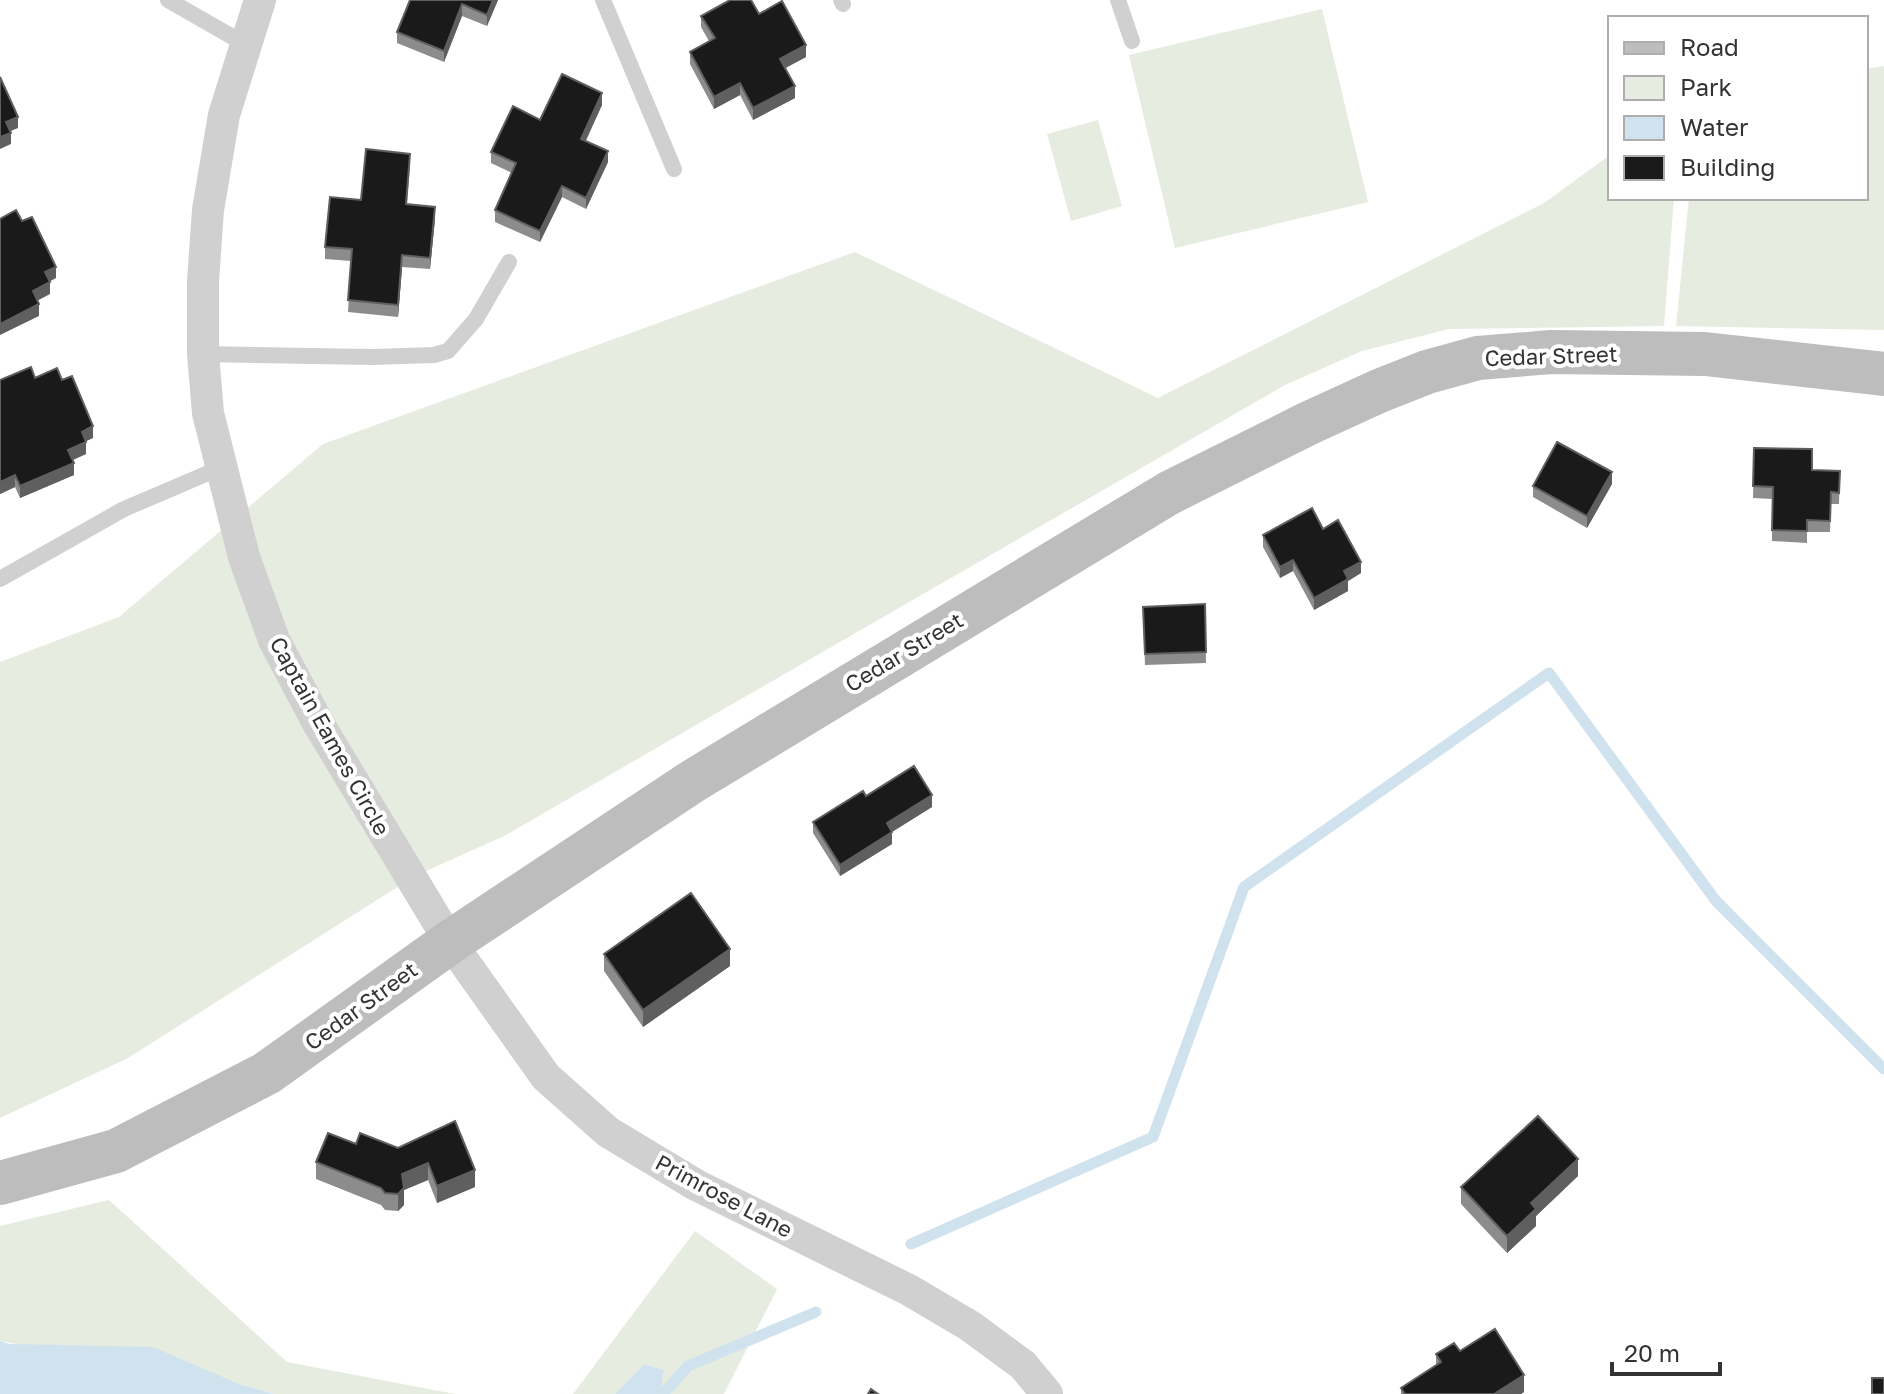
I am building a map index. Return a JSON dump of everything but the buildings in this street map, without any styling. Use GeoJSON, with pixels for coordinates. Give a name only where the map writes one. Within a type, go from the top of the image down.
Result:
{"type":"FeatureCollection","features":[{"type":"Feature","properties":{"kind":"street","name":"Captain Eames Circle"},"geometry":{"type":"LineString","coordinates":[[260,0],[224,115],[208,210],[203,281],[203,354],[208,413],[244,557],[274,640],[318,723],[450,942]]}},
{"type":"Feature","properties":{"kind":"street","name":"Cedar Street"},"geometry":{"type":"LineString","coordinates":[[0,1183],[116,1151],[267,1073],[450,942],[693,781],[1142,509],[1309,423],[1379,391],[1427,372],[1478,358],[1551,352],[1705,354],[1884,374]]}},
{"type":"Feature","properties":{"kind":"street","name":"Primrose Lane"},"geometry":{"type":"LineString","coordinates":[[450,942],[546,1077],[608,1132],[696,1185],[909,1290],[970,1326],[1023,1365],[1047,1394]]}},
{"type":"Feature","properties":{"kind":"lane"},"geometry":{"type":"LineString","coordinates":[[168,0],[245,44]]}},
{"type":"Feature","properties":{"kind":"lane"},"geometry":{"type":"LineString","coordinates":[[603,0],[674,169]]}},
{"type":"Feature","properties":{"kind":"lane"},"geometry":{"type":"LineString","coordinates":[[1118,0],[1132,41]]}},
{"type":"Feature","properties":{"kind":"lane"},"geometry":{"type":"LineString","coordinates":[[203,354],[372,357],[434,355],[448,351],[476,319],[509,262]]}},
{"type":"Feature","properties":{"kind":"lane"},"geometry":{"type":"LineString","coordinates":[[0,579],[124,509],[220,468]]}},
{"type":"Feature","properties":{"kind":"green space"},"geometry":{"type":"Polygon","coordinates":[[[1322,9],[1368,202],[1175,248],[1129,55],[1322,9]]]}},
{"type":"Feature","properties":{"kind":"green space"},"geometry":{"type":"Polygon","coordinates":[[[1884,66],[1884,330],[1676,326],[1689,200],[1868,200],[1868,69],[1884,66]]]}},
{"type":"Feature","properties":{"kind":"green space"},"geometry":{"type":"Polygon","coordinates":[[[1098,120],[1122,206],[1071,221],[1047,134],[1098,120]]]}},
{"type":"Feature","properties":{"kind":"green space"},"geometry":{"type":"Polygon","coordinates":[[[1608,156],[1608,200],[1674,200],[1664,326],[1449,329],[1362,351],[1285,385],[504,836],[415,876],[128,1058],[0,1118],[0,662],[119,617],[323,444],[855,252],[1158,398],[1544,203],[1608,156]]]}},
{"type":"Feature","properties":{"kind":"green space"},"geometry":{"type":"Polygon","coordinates":[[[109,1200],[287,1362],[455,1394],[274,1394],[239,1384],[0,1341],[0,1226],[109,1200]]]}},
{"type":"Feature","properties":{"kind":"green space"},"geometry":{"type":"Polygon","coordinates":[[[695,1231],[777,1289],[724,1394],[660,1394],[664,1370],[644,1364],[615,1394],[573,1394],[695,1231]]]}},
{"type":"Feature","properties":{"kind":"water"},"geometry":{"type":"Polygon","coordinates":[[[0,1341],[10,1344],[153,1347],[239,1384],[274,1394],[0,1394],[0,1341]]]}},
{"type":"Feature","properties":{"kind":"water"},"geometry":{"type":"Polygon","coordinates":[[[644,1364],[664,1370],[660,1394],[615,1394],[644,1364]]]}},
{"type":"Feature","properties":{"kind":"waterway"},"geometry":{"type":"LineString","coordinates":[[911,1244],[1153,1137],[1244,887],[1549,673],[1716,901],[1884,1069]]}},
{"type":"Feature","properties":{"kind":"waterway"},"geometry":{"type":"LineString","coordinates":[[663,1394],[688,1366],[816,1312]]}}]}
